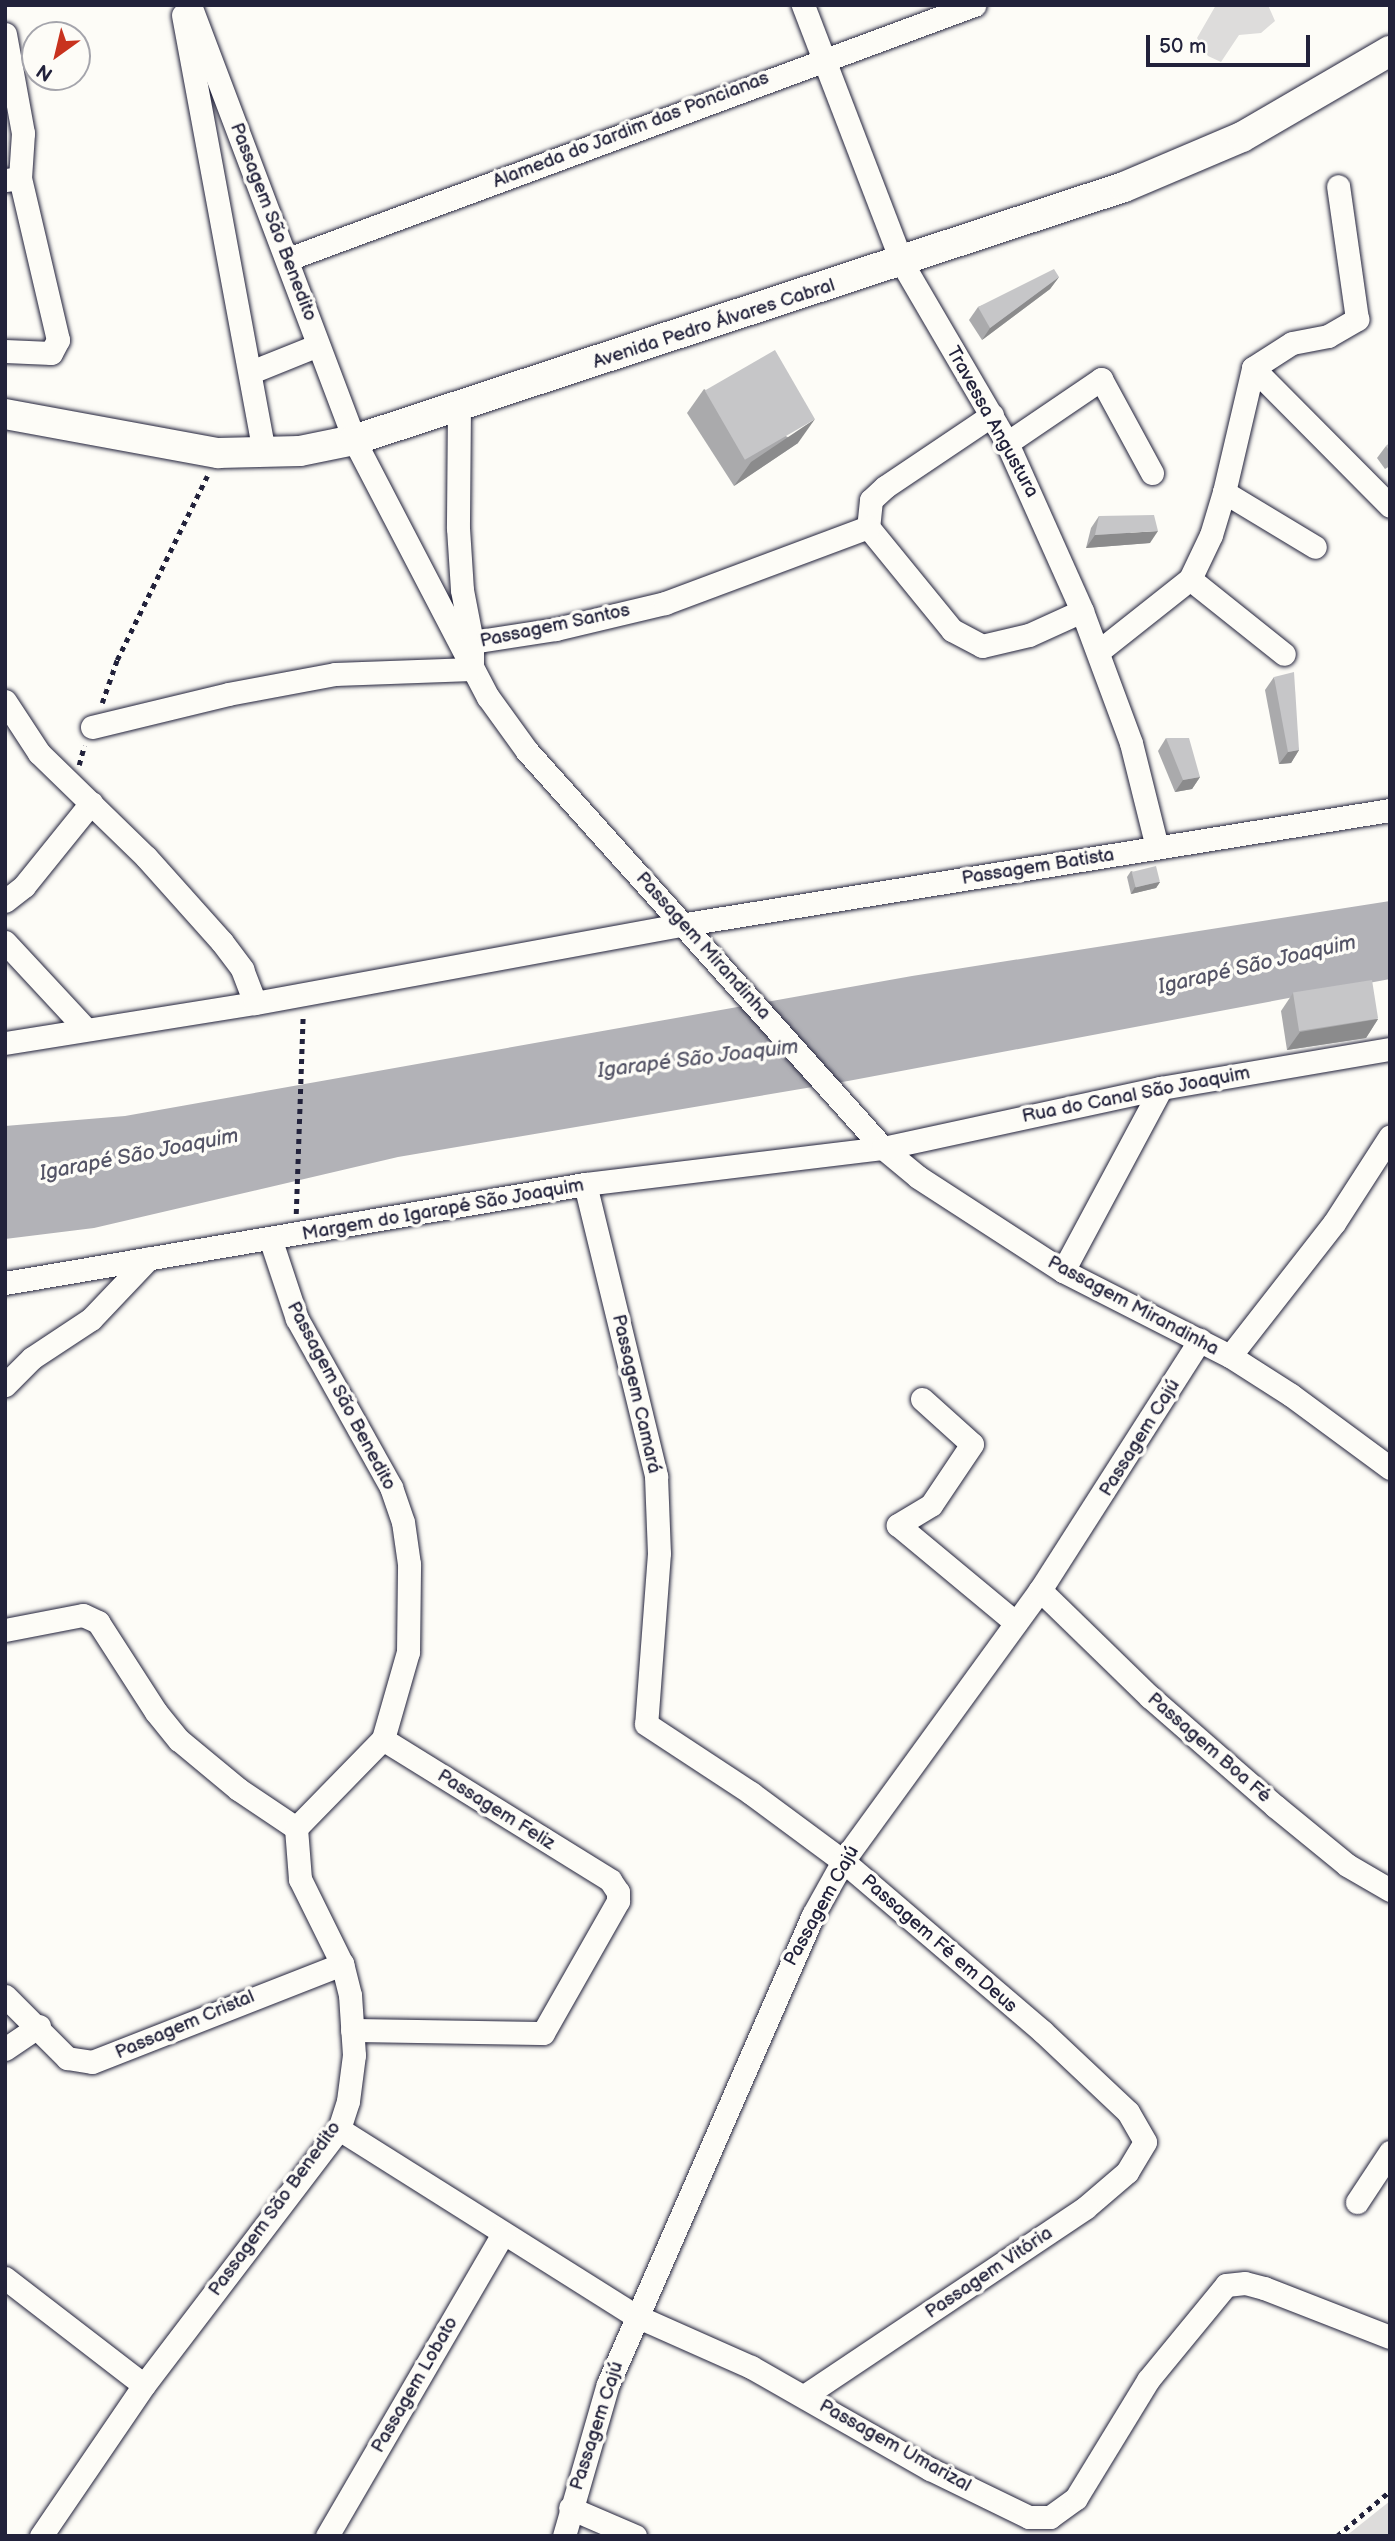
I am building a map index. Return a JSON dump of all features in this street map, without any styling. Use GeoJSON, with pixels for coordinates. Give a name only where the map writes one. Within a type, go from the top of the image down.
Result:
{"type":"FeatureCollection","features":[{"type":"Feature","properties":{"kind":"main road","name":"Avenida Pedro Álvares Cabral"},"geometry":{"type":"LineString","coordinates":[[5,414],[218,453],[264,454],[354,440],[902,263],[1124,187],[1242,137],[1390,51]]}},
{"type":"Feature","properties":{"kind":"street","name":"Passagem São Benedito"},"geometry":{"type":"LineString","coordinates":[[181,5],[251,372],[264,454]]}},
{"type":"Feature","properties":{"kind":"street","name":"Passagem São Benedito"},"geometry":{"type":"LineString","coordinates":[[190,5],[288,258],[354,440]]}},
{"type":"Feature","properties":{"kind":"street","name":"Travessa Angustura"},"geometry":{"type":"LineString","coordinates":[[803,5],[902,263],[1007,443],[1082,611],[1131,743],[1157,848]]}},
{"type":"Feature","properties":{"kind":"street","name":"Alameda do Jardim das Poncianas"},"geometry":{"type":"LineString","coordinates":[[288,258],[788,70],[825,63],[974,5]]}},
{"type":"Feature","properties":{"kind":"street"},"geometry":{"type":"LineString","coordinates":[[5,34],[23,133],[13,179],[58,340],[51,353],[5,351]]}},
{"type":"Feature","properties":{"kind":"street"},"geometry":{"type":"LineString","coordinates":[[1098,650],[1190,579],[1211,535],[1224,492],[1253,368],[1292,343],[1328,336],[1357,319],[1338,186]]}},
{"type":"Feature","properties":{"kind":"street"},"geometry":{"type":"LineString","coordinates":[[251,372],[318,345]]}},
{"type":"Feature","properties":{"kind":"street"},"geometry":{"type":"LineString","coordinates":[[1253,368],[1390,506]]}},
{"type":"Feature","properties":{"kind":"street"},"geometry":{"type":"LineString","coordinates":[[1007,443],[1101,379],[1153,473]]}},
{"type":"Feature","properties":{"kind":"street"},"geometry":{"type":"LineString","coordinates":[[459,406],[458,528],[462,590],[472,642]]}},
{"type":"Feature","properties":{"kind":"street"},"geometry":{"type":"LineString","coordinates":[[992,415],[885,487],[871,500],[868,527],[952,630],[982,646],[1029,635],[1082,611]]}},
{"type":"Feature","properties":{"kind":"street","name":"Passagem Mirandinha"},"geometry":{"type":"LineString","coordinates":[[354,440],[472,669],[527,751],[712,953],[876,1141],[965,1211],[1063,1271],[1230,1356],[1291,1395],[1390,1468]]}},
{"type":"Feature","properties":{"kind":"street"},"geometry":{"type":"LineString","coordinates":[[1224,492],[1315,547]]}},
{"type":"Feature","properties":{"kind":"street","name":"Passagem Santos"},"geometry":{"type":"LineString","coordinates":[[92,727],[228,694],[335,674],[472,669],[472,642],[556,629],[665,603],[868,527]]}},
{"type":"Feature","properties":{"kind":"street"},"geometry":{"type":"LineString","coordinates":[[1190,579],[1283,654]]}},
{"type":"Feature","properties":{"kind":"street"},"geometry":{"type":"LineString","coordinates":[[5,701],[39,753],[84,795],[222,942],[242,969],[255,1003]]}},
{"type":"Feature","properties":{"kind":"street"},"geometry":{"type":"LineString","coordinates":[[5,901],[24,886],[84,795]]}},
{"type":"Feature","properties":{"kind":"street","name":"Passagem Batista"},"geometry":{"type":"LineString","coordinates":[[685,925],[1390,810]]}},
{"type":"Feature","properties":{"kind":"street"},"geometry":{"type":"LineString","coordinates":[[5,1043],[303,995],[685,925]]}},
{"type":"Feature","properties":{"kind":"street"},"geometry":{"type":"LineString","coordinates":[[5,942],[85,1028]]}},
{"type":"Feature","properties":{"kind":"street","name":"Rua do Canal São Joaquim"},"geometry":{"type":"LineString","coordinates":[[876,1141],[1390,1049]]}},
{"type":"Feature","properties":{"kind":"street"},"geometry":{"type":"LineString","coordinates":[[1063,1271],[1161,1088]]}},
{"type":"Feature","properties":{"kind":"street"},"geometry":{"type":"LineString","coordinates":[[1230,1356],[1334,1223],[1390,1136]]}},
{"type":"Feature","properties":{"kind":"street","name":"Margem do Igarapé São Joaquim"},"geometry":{"type":"LineString","coordinates":[[5,1283],[149,1258],[271,1241],[585,1184],[876,1141]]}},
{"type":"Feature","properties":{"kind":"street","name":"Passagem Camará"},"geometry":{"type":"LineString","coordinates":[[585,1184],[656,1476],[659,1553],[644,1715],[652,1730]]}},
{"type":"Feature","properties":{"kind":"street","name":"Passagem São Benedito"},"geometry":{"type":"LineString","coordinates":[[41,2536],[144,2385],[339,2129],[350,2089],[352,2030],[342,1964],[300,1879],[296,1828],[383,1739],[408,1652],[412,1612],[403,1522],[363,1432],[297,1319],[271,1241]]}},
{"type":"Feature","properties":{"kind":"street"},"geometry":{"type":"LineString","coordinates":[[5,1385],[32,1358],[91,1319],[149,1258]]}},
{"type":"Feature","properties":{"kind":"street","name":"Passagem Cajú"},"geometry":{"type":"LineString","coordinates":[[564,2536],[608,2384],[636,2316],[707,2161],[781,1982],[843,1861],[1040,1590],[1200,1340]]}},
{"type":"Feature","properties":{"kind":"street"},"geometry":{"type":"LineString","coordinates":[[922,1399],[972,1444],[931,1505],[898,1525],[1016,1623]]}},
{"type":"Feature","properties":{"kind":"street","name":"Passagem Boa Fé"},"geometry":{"type":"LineString","coordinates":[[1040,1590],[1150,1697],[1275,1806],[1347,1865],[1390,1890]]}},
{"type":"Feature","properties":{"kind":"street"},"geometry":{"type":"LineString","coordinates":[[5,1630],[83,1615],[98,1622],[156,1712],[179,1740],[238,1789],[296,1828]]}},
{"type":"Feature","properties":{"kind":"street","name":"Passagem Fé em Deus"},"geometry":{"type":"LineString","coordinates":[[652,1730],[751,1793],[843,1861],[1042,2031],[1142,2130]]}},
{"type":"Feature","properties":{"kind":"street","name":"Passagem Feliz"},"geometry":{"type":"LineString","coordinates":[[352,2030],[543,2033],[618,1901],[618,1892],[610,1880],[383,1739]]}},
{"type":"Feature","properties":{"kind":"street","name":"Passagem Cristal"},"geometry":{"type":"LineString","coordinates":[[5,1996],[39,2026],[68,2058],[92,2062],[342,1964]]}},
{"type":"Feature","properties":{"kind":"street"},"geometry":{"type":"LineString","coordinates":[[5,2049],[39,2026]]}},
{"type":"Feature","properties":{"kind":"street","name":"Passagem Umarizal"},"geometry":{"type":"LineString","coordinates":[[339,2129],[636,2316],[806,2395],[930,2469],[1051,2526],[1076,2498],[1148,2380],[1226,2285],[1245,2283],[1264,2288],[1390,2337]]}},
{"type":"Feature","properties":{"kind":"street","name":"Passagem Vitória"},"geometry":{"type":"LineString","coordinates":[[806,2395],[1085,2208],[1139,2156],[1145,2142],[1142,2130]]}},
{"type":"Feature","properties":{"kind":"street"},"geometry":{"type":"LineString","coordinates":[[1357,2202],[1390,2152]]}},
{"type":"Feature","properties":{"kind":"street","name":"Passagem Lobato"},"geometry":{"type":"LineString","coordinates":[[327,2536],[503,2234]]}},
{"type":"Feature","properties":{"kind":"street"},"geometry":{"type":"LineString","coordinates":[[5,2278],[144,2385]]}},
{"type":"Feature","properties":{"kind":"street"},"geometry":{"type":"LineString","coordinates":[[570,2508],[635,2536]]}},
{"type":"Feature","properties":{"kind":"path"},"geometry":{"type":"LineString","coordinates":[[84,795],[84,747],[117,660],[218,453]]}},
{"type":"Feature","properties":{"kind":"path"},"geometry":{"type":"LineString","coordinates":[[297,1182],[303,995]]}},
{"type":"Feature","properties":{"kind":"path"},"geometry":{"type":"LineString","coordinates":[[1337,2536],[1390,2491]]}},
{"type":"Feature","properties":{"kind":"shaded area"},"geometry":{"type":"Polygon","coordinates":[[[1216,5],[1268,5],[1275,21],[1261,33],[1239,35],[1221,62],[1208,56],[1197,38],[1216,5]]]}},
{"type":"Feature","properties":{"kind":"shaded area"},"geometry":{"type":"Polygon","coordinates":[[[1390,2501],[1390,2536],[1346,2536],[1390,2501]]]}},
{"type":"Feature","properties":{"kind":"water","name":"Igarapé São Joaquim"},"geometry":{"type":"Polygon","coordinates":[[[1390,901],[1390,979],[848,1081],[398,1157],[94,1228],[5,1239],[5,1126],[125,1116],[912,976],[1390,901]]]}},
{"type":"Feature","properties":{"kind":"building"},"geometry":{"type":"Polygon","coordinates":[[[1054,269],[1059,277],[990,328],[978,307],[1054,269]]]}},
{"type":"Feature","properties":{"kind":"building"},"geometry":{"type":"Polygon","coordinates":[[[775,350],[815,419],[745,460],[705,390],[775,350]]]}},
{"type":"Feature","properties":{"kind":"building"},"geometry":{"type":"Polygon","coordinates":[[[1154,515],[1158,531],[1095,535],[1099,516],[1154,515]]]}},
{"type":"Feature","properties":{"kind":"building"},"geometry":{"type":"Polygon","coordinates":[[[1294,672],[1299,750],[1288,752],[1274,677],[1294,672]]]}},
{"type":"Feature","properties":{"kind":"building"},"geometry":{"type":"Polygon","coordinates":[[[1166,738],[1189,738],[1200,777],[1183,780],[1166,738]]]}},
{"type":"Feature","properties":{"kind":"building"},"geometry":{"type":"Polygon","coordinates":[[[1156,866],[1160,882],[1136,888],[1132,872],[1156,866]]]}},
{"type":"Feature","properties":{"kind":"building"},"geometry":{"type":"Polygon","coordinates":[[[1372,980],[1378,1019],[1299,1031],[1293,993],[1372,980]]]}}]}
